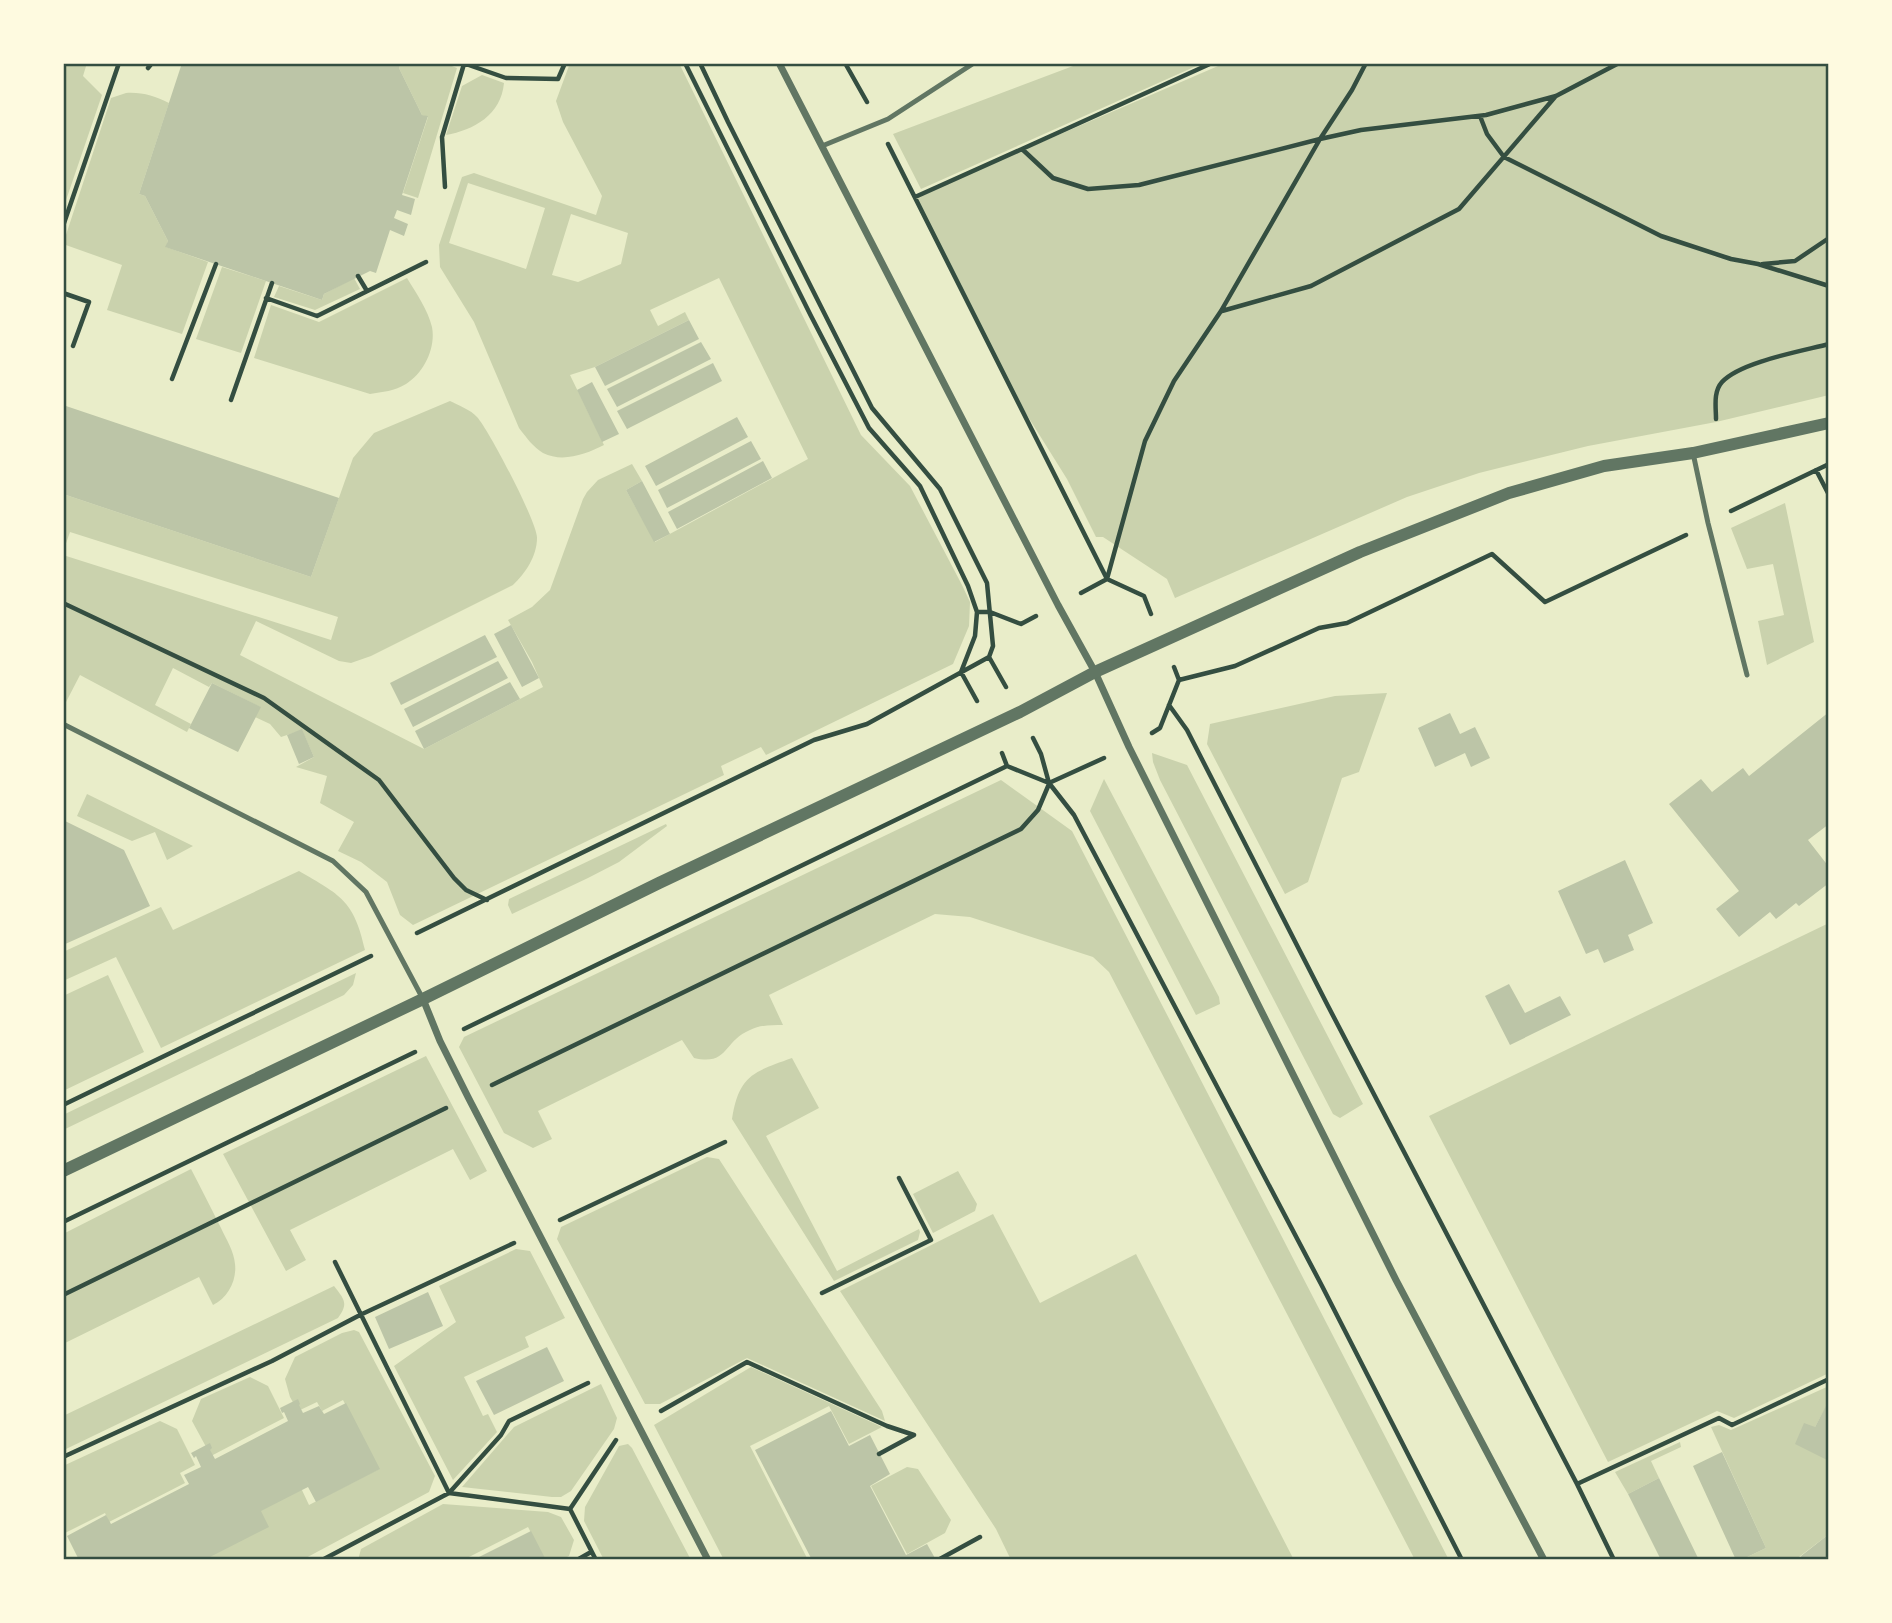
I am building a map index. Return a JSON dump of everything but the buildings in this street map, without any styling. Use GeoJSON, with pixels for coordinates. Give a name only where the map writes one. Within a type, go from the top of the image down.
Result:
{"type":"FeatureCollection","features":[{"type":"Feature","properties":{"kind":"street"},"geometry":{"type":"LineString","coordinates":[[779,63],[1095,672],[1390,1267],[1544,1560]]}},
{"type":"Feature","properties":{"kind":"street"},"geometry":{"type":"LineString","coordinates":[[63,1171],[1020,712],[1095,672],[1360,552],[1509,493],[1604,466],[1693,453],[1829,423]]}},
{"type":"Feature","properties":{"kind":"street"},"geometry":{"type":"LineString","coordinates":[[423,999],[468,1097],[708,1560]]}},
{"type":"Feature","properties":{"kind":"lane"},"geometry":{"type":"LineString","coordinates":[[822,146],[888,119],[974,63]]}},
{"type":"Feature","properties":{"kind":"lane"},"geometry":{"type":"LineString","coordinates":[[1693,453],[1747,675]]}},
{"type":"Feature","properties":{"kind":"lane"},"geometry":{"type":"LineString","coordinates":[[63,724],[333,861],[366,892],[423,999]]}},
{"type":"Feature","properties":{"kind":"path"},"geometry":{"type":"LineString","coordinates":[[63,226],[119,63]]}},
{"type":"Feature","properties":{"kind":"path"},"geometry":{"type":"LineString","coordinates":[[148,68],[152,63]]}},
{"type":"Feature","properties":{"kind":"path"},"geometry":{"type":"LineString","coordinates":[[445,187],[442,137],[463,63],[506,78],[558,79],[565,63]]}},
{"type":"Feature","properties":{"kind":"path"},"geometry":{"type":"LineString","coordinates":[[685,63],[869,428],[920,486],[968,586],[977,612]]}},
{"type":"Feature","properties":{"kind":"path"},"geometry":{"type":"LineString","coordinates":[[63,1105],[814,740],[867,724],[989,657],[993,646],[987,583],[940,489],[872,408],[700,63]]}},
{"type":"Feature","properties":{"kind":"path"},"geometry":{"type":"LineString","coordinates":[[845,63],[1107,579],[1145,441],[1174,381],[1221,311],[1366,63]]}},
{"type":"Feature","properties":{"kind":"path"},"geometry":{"type":"LineString","coordinates":[[915,197],[1212,63]]}},
{"type":"Feature","properties":{"kind":"path"},"geometry":{"type":"LineString","coordinates":[[1022,149],[1053,178],[1088,189],[1139,185],[1361,130],[1480,116],[1556,96],[1619,63]]}},
{"type":"Feature","properties":{"kind":"path"},"geometry":{"type":"LineString","coordinates":[[1221,311],[1311,286],[1459,209],[1556,96]]}},
{"type":"Feature","properties":{"kind":"path"},"geometry":{"type":"LineString","coordinates":[[1480,116],[1487,134],[1504,157],[1661,236],[1829,286]]}},
{"type":"Feature","properties":{"kind":"path"},"geometry":{"type":"LineString","coordinates":[[1758,264],[1794,261],[1829,238]]}},
{"type":"Feature","properties":{"kind":"path"},"geometry":{"type":"LineString","coordinates":[[266,298],[317,316],[426,262]]}},
{"type":"Feature","properties":{"kind":"path"},"geometry":{"type":"LineString","coordinates":[[172,379],[216,264]]}},
{"type":"Feature","properties":{"kind":"path"},"geometry":{"type":"LineString","coordinates":[[358,276],[367,291]]}},
{"type":"Feature","properties":{"kind":"path"},"geometry":{"type":"LineString","coordinates":[[231,400],[272,283]]}},
{"type":"Feature","properties":{"kind":"path"},"geometry":{"type":"LineString","coordinates":[[63,293],[89,302],[73,346]]}},
{"type":"Feature","properties":{"kind":"path"},"geometry":{"type":"LineString","coordinates":[[1714,448],[1716,396],[1720,384],[1738,370],[1829,344]]}},
{"type":"Feature","properties":{"kind":"path"},"geometry":{"type":"LineString","coordinates":[[1179,680],[1235,666],[1319,628],[1347,623],[1492,554],[1545,602],[1829,464]]}},
{"type":"Feature","properties":{"kind":"path"},"geometry":{"type":"LineString","coordinates":[[1816,470],[1829,495]]}},
{"type":"Feature","properties":{"kind":"path"},"geometry":{"type":"LineString","coordinates":[[63,603],[264,698],[379,780],[454,878],[466,890],[486,900]]}},
{"type":"Feature","properties":{"kind":"path"},"geometry":{"type":"LineString","coordinates":[[989,657],[1041,754],[1049,783],[1074,815],[1308,1259],[1462,1560]]}},
{"type":"Feature","properties":{"kind":"path"},"geometry":{"type":"LineString","coordinates":[[1169,705],[1187,730],[1614,1560]]}},
{"type":"Feature","properties":{"kind":"path"},"geometry":{"type":"LineString","coordinates":[[63,1222],[1007,766]]}},
{"type":"Feature","properties":{"kind":"path"},"geometry":{"type":"LineString","coordinates":[[63,1295],[1021,829],[1038,810],[1049,783]]}},
{"type":"Feature","properties":{"kind":"path"},"geometry":{"type":"LineString","coordinates":[[562,1219],[725,1142]]}},
{"type":"Feature","properties":{"kind":"path"},"geometry":{"type":"LineString","coordinates":[[822,1293],[931,1240],[899,1178]]}},
{"type":"Feature","properties":{"kind":"path"},"geometry":{"type":"LineString","coordinates":[[63,1457],[272,1361],[360,1315],[538,1232]]}},
{"type":"Feature","properties":{"kind":"path"},"geometry":{"type":"LineString","coordinates":[[335,1262],[449,1493]]}},
{"type":"Feature","properties":{"kind":"path"},"geometry":{"type":"LineString","coordinates":[[570,1509],[621,1432],[747,1362],[887,1426],[914,1435],[879,1454]]}},
{"type":"Feature","properties":{"kind":"path"},"geometry":{"type":"LineString","coordinates":[[324,1559],[449,1493],[501,1435],[509,1421],[611,1372]]}},
{"type":"Feature","properties":{"kind":"path"},"geometry":{"type":"LineString","coordinates":[[1577,1484],[1718,1418],[1732,1425],[1829,1379]]}},
{"type":"Feature","properties":{"kind":"path"},"geometry":{"type":"LineString","coordinates":[[449,1493],[570,1509]]}},
{"type":"Feature","properties":{"kind":"path"},"geometry":{"type":"LineString","coordinates":[[570,1509],[596,1560]]}},
{"type":"Feature","properties":{"kind":"path"},"geometry":{"type":"LineString","coordinates":[[938,1560],[980,1537]]}},
{"type":"Feature","properties":{"kind":"path"},"geometry":{"type":"LineString","coordinates":[[577,1560],[592,1552]]}},
{"type":"Feature","properties":{"kind":"green space"},"geometry":{"type":"Polygon","coordinates":[[[63,63],[87,63],[83,76],[102,95],[63,209],[63,63]]]}},
{"type":"Feature","properties":{"kind":"green space"},"geometry":{"type":"Polygon","coordinates":[[[401,63],[444,63],[457,68],[418,198],[403,193],[428,117],[422,115],[399,68],[401,63]]]}},
{"type":"Feature","properties":{"kind":"green space"},"geometry":{"type":"Polygon","coordinates":[[[570,63],[679,63],[861,435],[910,486],[962,585],[970,602],[969,626],[953,664],[766,755],[761,747],[721,766],[724,775],[413,925],[400,915],[387,882],[361,862],[338,851],[354,822],[320,803],[327,776],[296,767],[314,757],[302,730],[281,737],[270,724],[255,717],[260,707],[212,683],[209,687],[173,668],[155,705],[191,724],[187,732],[80,675],[65,704],[63,703],[63,555],[331,640],[338,617],[70,532],[63,552],[63,494],[311,577],[353,458],[374,433],[450,401],[471,412],[483,425],[530,515],[537,538],[533,558],[522,576],[513,585],[371,656],[351,663],[339,661],[256,621],[240,655],[424,749],[543,687],[508,620],[532,607],[550,590],[583,499],[598,480],[632,464],[642,481],[626,490],[655,542],[808,459],[719,278],[650,310],[658,326],[685,312],[689,320],[595,367],[570,375],[604,445],[574,456],[551,456],[536,448],[519,428],[474,322],[440,267],[439,245],[462,177],[474,173],[596,215],[602,196],[563,122],[556,101],[570,63]],[[468,183],[449,243],[526,269],[545,208],[468,183]],[[571,214],[552,275],[578,282],[621,264],[628,233],[571,214]]]}},
{"type":"Feature","properties":{"kind":"green space"},"geometry":{"type":"Polygon","coordinates":[[[1081,63],[1203,63],[921,189],[893,134],[1081,63]]]}},
{"type":"Feature","properties":{"kind":"green space"},"geometry":{"type":"Polygon","coordinates":[[[1225,63],[1829,63],[1829,395],[1716,422],[1588,446],[1479,473],[1407,497],[1175,598],[1167,579],[1103,537],[1096,537],[1067,479],[1015,396],[915,197],[1225,63]]]}},
{"type":"Feature","properties":{"kind":"green space"},"geometry":{"type":"Polygon","coordinates":[[[482,75],[504,83],[498,104],[476,125],[446,135],[462,86],[482,75]]]}},
{"type":"Feature","properties":{"kind":"green space"},"geometry":{"type":"Polygon","coordinates":[[[126,93],[148,95],[169,103],[139,194],[145,196],[168,241],[166,247],[208,262],[182,334],[107,310],[122,265],[63,244],[111,98],[126,93]]]}},
{"type":"Feature","properties":{"kind":"green space"},"geometry":{"type":"Polygon","coordinates":[[[222,267],[266,281],[241,353],[196,339],[222,267]]]}},
{"type":"Feature","properties":{"kind":"green space"},"geometry":{"type":"Polygon","coordinates":[[[354,278],[360,289],[315,310],[274,297],[279,286],[322,300],[324,294],[354,278]]]}},
{"type":"Feature","properties":{"kind":"green space"},"geometry":{"type":"Polygon","coordinates":[[[407,278],[428,314],[433,335],[423,367],[402,386],[370,394],[254,358],[271,305],[319,322],[407,278]]]}},
{"type":"Feature","properties":{"kind":"green space"},"geometry":{"type":"Polygon","coordinates":[[[1785,503],[1814,642],[1767,665],[1758,621],[1784,615],[1773,564],[1747,569],[1731,528],[1785,503]]]}},
{"type":"Feature","properties":{"kind":"green space"},"geometry":{"type":"Polygon","coordinates":[[[1387,693],[1359,772],[1342,778],[1308,882],[1285,894],[1207,744],[1210,724],[1335,696],[1387,693]]]}},
{"type":"Feature","properties":{"kind":"green space"},"geometry":{"type":"Polygon","coordinates":[[[1152,753],[1187,765],[1363,1104],[1340,1118],[1333,1114],[1160,780],[1152,753]]]}},
{"type":"Feature","properties":{"kind":"green space"},"geometry":{"type":"Polygon","coordinates":[[[1104,779],[1219,997],[1220,1004],[1196,1015],[1090,811],[1104,779]]]}},
{"type":"Feature","properties":{"kind":"green space"},"geometry":{"type":"Polygon","coordinates":[[[1001,780],[1072,831],[1449,1560],[1415,1560],[1109,972],[1093,957],[970,917],[935,914],[769,995],[783,1025],[762,1026],[750,1030],[714,1059],[694,1058],[682,1040],[538,1111],[552,1139],[533,1148],[504,1133],[459,1047],[464,1037],[1001,780]]]}},
{"type":"Feature","properties":{"kind":"green space"},"geometry":{"type":"Polygon","coordinates":[[[87,794],[193,846],[167,860],[155,832],[132,841],[77,816],[87,794]]]}},
{"type":"Feature","properties":{"kind":"green space"},"geometry":{"type":"Polygon","coordinates":[[[666,824],[667,826],[619,862],[512,914],[508,905],[509,899],[666,824]]]}},
{"type":"Feature","properties":{"kind":"green space"},"geometry":{"type":"Polygon","coordinates":[[[299,871],[335,893],[350,909],[365,950],[161,1048],[116,957],[63,981],[63,952],[161,907],[173,930],[299,871]]]}},
{"type":"Feature","properties":{"kind":"green space"},"geometry":{"type":"Polygon","coordinates":[[[1829,923],[1829,1373],[1734,1418],[1717,1411],[1608,1462],[1429,1116],[1829,923]]]}},
{"type":"Feature","properties":{"kind":"green space"},"geometry":{"type":"Polygon","coordinates":[[[356,973],[353,985],[344,995],[63,1130],[63,1115],[356,973]]]}},
{"type":"Feature","properties":{"kind":"green space"},"geometry":{"type":"Polygon","coordinates":[[[108,975],[144,1052],[63,1091],[63,996],[108,975]]]}},
{"type":"Feature","properties":{"kind":"green space"},"geometry":{"type":"Polygon","coordinates":[[[426,1056],[487,1171],[470,1180],[453,1149],[290,1230],[306,1260],[286,1271],[223,1154],[426,1056]]]}},
{"type":"Feature","properties":{"kind":"green space"},"geometry":{"type":"Polygon","coordinates":[[[792,1058],[819,1108],[766,1136],[837,1271],[919,1229],[920,1232],[918,1240],[834,1281],[732,1119],[739,1093],[750,1077],[767,1067],[792,1058]]]}},
{"type":"Feature","properties":{"kind":"green space"},"geometry":{"type":"Polygon","coordinates":[[[707,1157],[719,1159],[882,1411],[885,1421],[747,1358],[660,1404],[645,1404],[557,1239],[561,1227],[707,1157]]]}},
{"type":"Feature","properties":{"kind":"green space"},"geometry":{"type":"Polygon","coordinates":[[[191,1169],[233,1254],[235,1276],[227,1293],[213,1305],[199,1277],[63,1344],[63,1234],[191,1169]]]}},
{"type":"Feature","properties":{"kind":"green space"},"geometry":{"type":"Polygon","coordinates":[[[958,1171],[977,1204],[975,1211],[933,1233],[913,1194],[958,1171]]]}},
{"type":"Feature","properties":{"kind":"green space"},"geometry":{"type":"Polygon","coordinates":[[[993,1214],[1040,1303],[1136,1254],[1294,1560],[1011,1560],[996,1529],[840,1291],[993,1214]]]}},
{"type":"Feature","properties":{"kind":"green space"},"geometry":{"type":"Polygon","coordinates":[[[516,1249],[530,1251],[565,1318],[525,1337],[529,1347],[464,1377],[483,1416],[488,1414],[497,1432],[453,1480],[394,1366],[456,1322],[439,1286],[516,1249]]]}},
{"type":"Feature","properties":{"kind":"green space"},"geometry":{"type":"Polygon","coordinates":[[[334,1286],[344,1301],[338,1318],[66,1449],[63,1444],[63,1416],[334,1286]]]}},
{"type":"Feature","properties":{"kind":"green space"},"geometry":{"type":"Polygon","coordinates":[[[354,1330],[359,1332],[435,1476],[429,1492],[302,1560],[203,1560],[260,1510],[301,1488],[309,1505],[379,1469],[343,1400],[322,1411],[317,1402],[298,1411],[290,1397],[285,1379],[295,1357],[342,1333],[354,1330]]]}},
{"type":"Feature","properties":{"kind":"green space"},"geometry":{"type":"Polygon","coordinates":[[[751,1367],[882,1427],[849,1444],[829,1406],[750,1446],[808,1560],[724,1560],[654,1425],[751,1367]]]}},
{"type":"Feature","properties":{"kind":"green space"},"geometry":{"type":"Polygon","coordinates":[[[250,1377],[268,1386],[284,1418],[211,1456],[192,1421],[201,1399],[250,1377]]]}},
{"type":"Feature","properties":{"kind":"green space"},"geometry":{"type":"Polygon","coordinates":[[[601,1384],[617,1418],[614,1429],[571,1491],[561,1497],[552,1497],[462,1487],[514,1427],[601,1384]]]}},
{"type":"Feature","properties":{"kind":"green space"},"geometry":{"type":"Polygon","coordinates":[[[1829,1386],[1829,1405],[1815,1427],[1829,1461],[1829,1534],[1795,1560],[1741,1560],[1766,1548],[1711,1427],[1719,1425],[1731,1430],[1829,1386]]]}},
{"type":"Feature","properties":{"kind":"green space"},"geometry":{"type":"Polygon","coordinates":[[[160,1421],[177,1429],[195,1465],[180,1473],[185,1483],[109,1522],[105,1513],[63,1534],[63,1466],[160,1421]]]}},
{"type":"Feature","properties":{"kind":"green space"},"geometry":{"type":"Polygon","coordinates":[[[1680,1442],[1681,1447],[1651,1461],[1659,1478],[1628,1494],[1615,1472],[1680,1442]]]}},
{"type":"Feature","properties":{"kind":"green space"},"geometry":{"type":"Polygon","coordinates":[[[628,1444],[691,1560],[604,1560],[584,1521],[585,1507],[619,1446],[628,1444]]]}},
{"type":"Feature","properties":{"kind":"green space"},"geometry":{"type":"Polygon","coordinates":[[[907,1467],[918,1469],[951,1520],[945,1533],[907,1554],[871,1486],[907,1467]]]}},
{"type":"Feature","properties":{"kind":"green space"},"geometry":{"type":"Polygon","coordinates":[[[443,1504],[548,1512],[561,1517],[574,1540],[569,1556],[561,1560],[545,1560],[528,1527],[467,1558],[468,1560],[358,1560],[361,1549],[443,1504]]]}}]}
